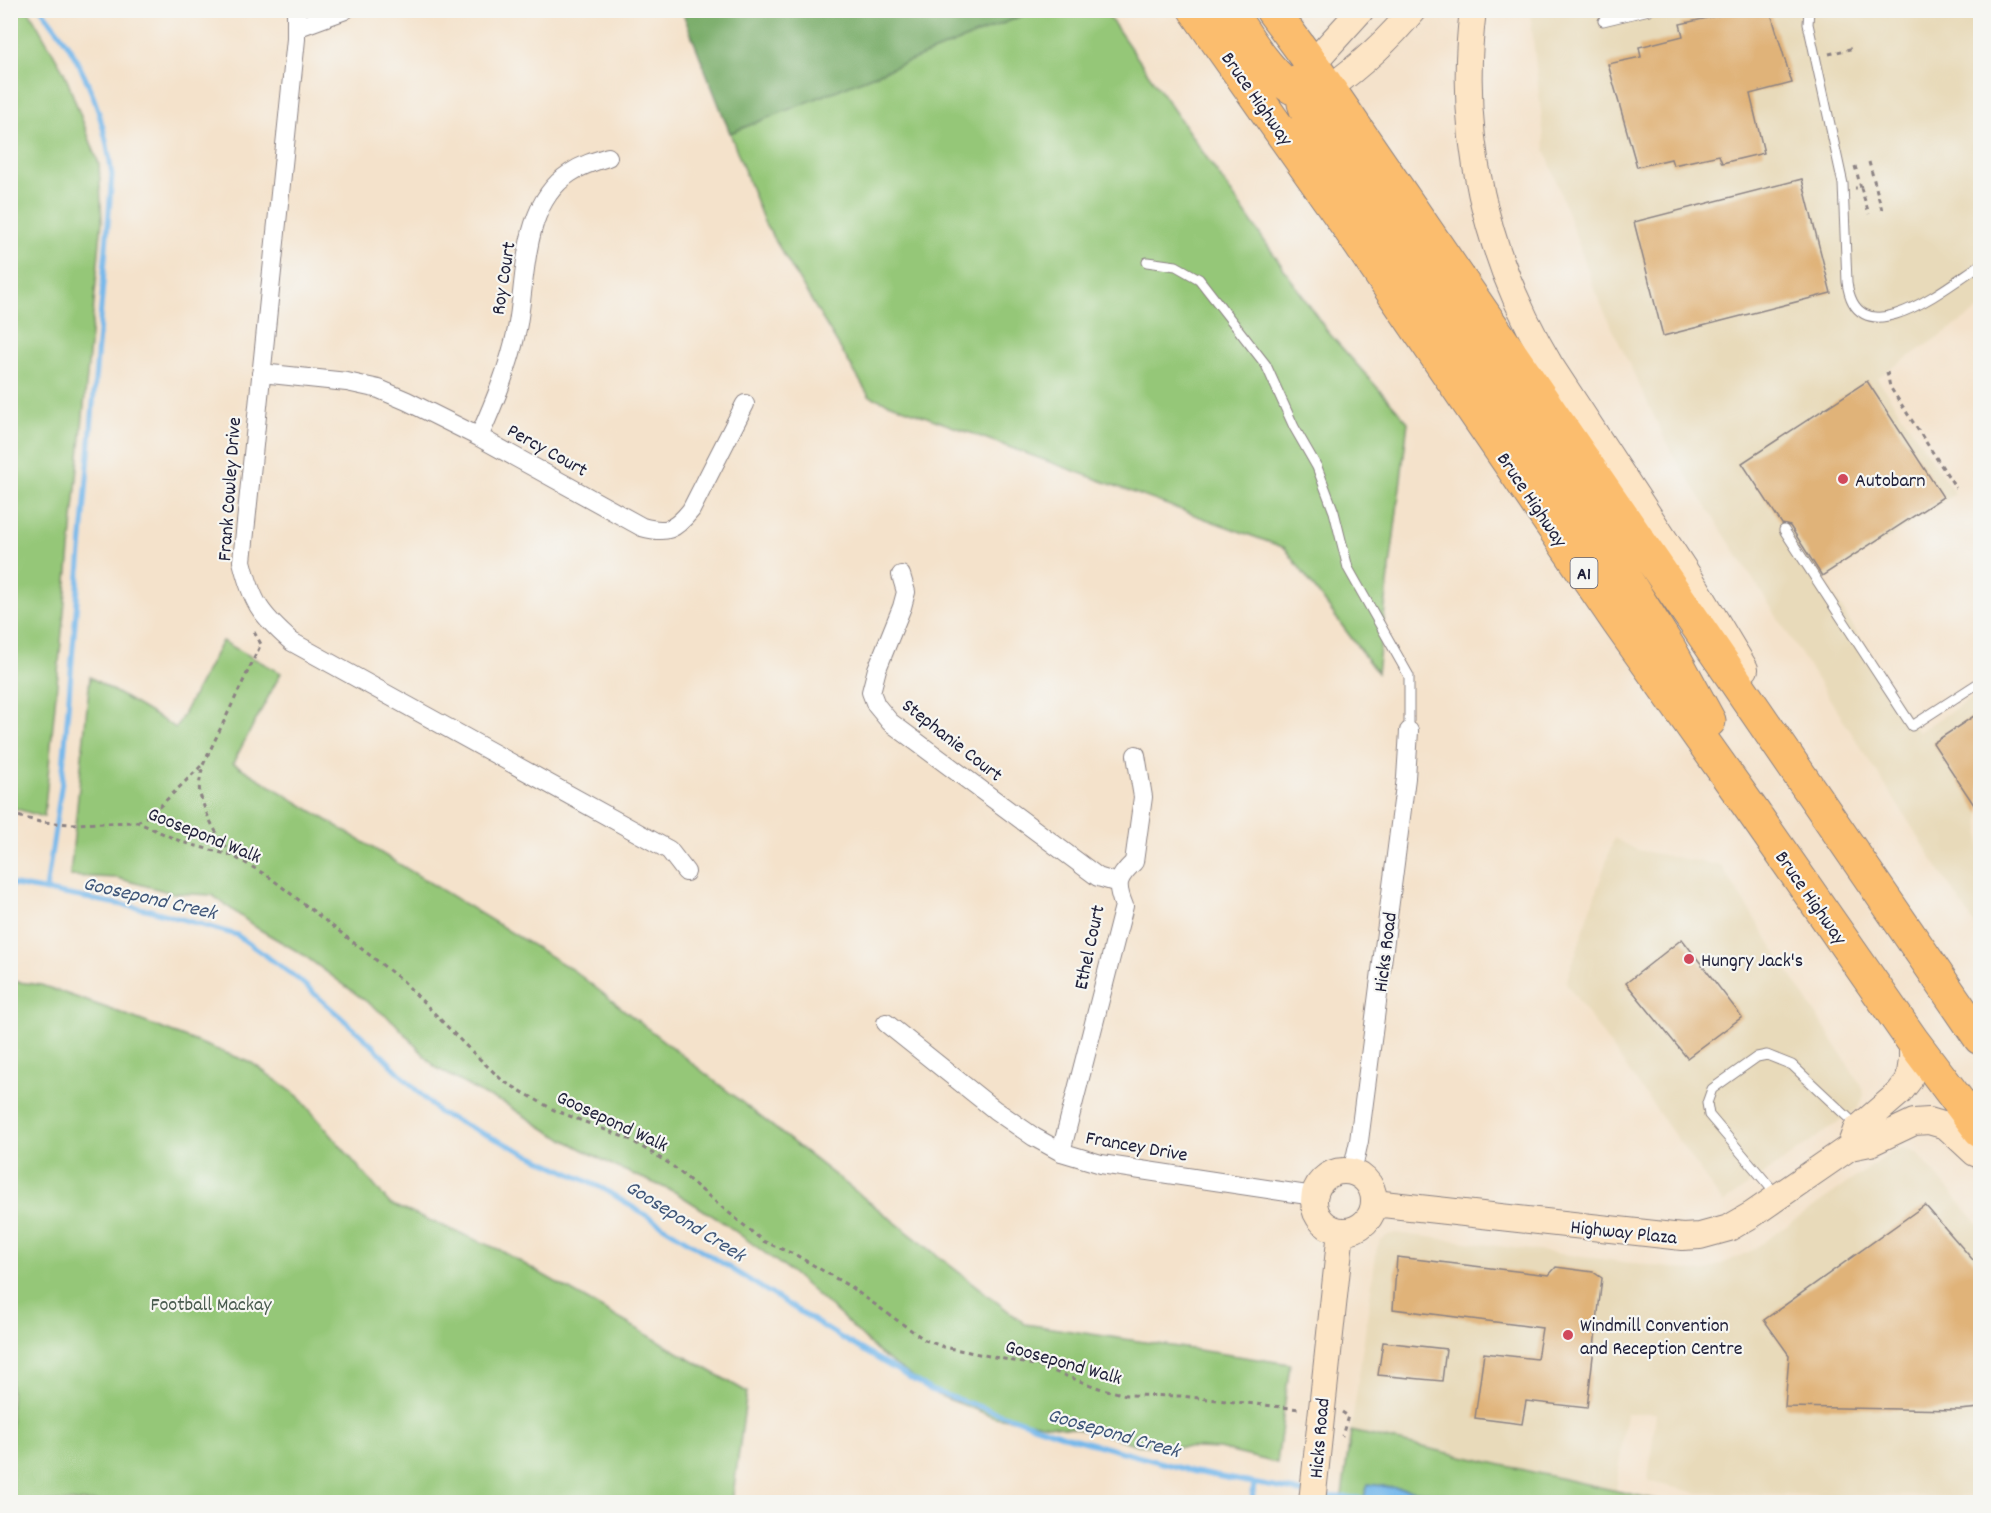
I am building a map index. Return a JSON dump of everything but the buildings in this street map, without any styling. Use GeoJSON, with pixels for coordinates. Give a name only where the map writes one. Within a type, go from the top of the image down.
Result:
{"type":"FeatureCollection","features":[{"type":"Feature","properties":{"kind":"highway","name":"Bruce Highway"},"geometry":{"type":"LineString","coordinates":[[1196,10],[1611,613],[1912,1040],[1980,1130]]}},
{"type":"Feature","properties":{"kind":"highway"},"geometry":{"type":"LineString","coordinates":[[1228,10],[1274,72],[1290,86],[1314,81]]}},
{"type":"Feature","properties":{"kind":"highway"},"geometry":{"type":"LineString","coordinates":[[1272,10],[1314,81],[1632,533],[1980,1038]]}},
{"type":"Feature","properties":{"kind":"highway"},"geometry":{"type":"LineString","coordinates":[[1314,81],[1303,103],[1313,122],[1600,539],[1669,648],[1698,700],[1751,809]]}},
{"type":"Feature","properties":{"kind":"street"},"geometry":{"type":"LineString","coordinates":[[296,19],[345,10]]}},
{"type":"Feature","properties":{"kind":"street"},"geometry":{"type":"LineString","coordinates":[[1314,81],[1361,10]]}},
{"type":"Feature","properties":{"kind":"street"},"geometry":{"type":"LineString","coordinates":[[1314,81],[1379,48],[1413,10]]}},
{"type":"Feature","properties":{"kind":"street"},"geometry":{"type":"LineString","coordinates":[[1473,10],[1468,85],[1475,166],[1492,238],[1520,310],[1550,365],[1696,589],[1860,861]]}},
{"type":"Feature","properties":{"kind":"street","name":"Frank Cowley Drive"},"geometry":{"type":"LineString","coordinates":[[296,19],[242,561],[249,588],[258,608],[292,642],[669,850],[686,873]]}},
{"type":"Feature","properties":{"kind":"street","name":"Roy Court"},"geometry":{"type":"LineString","coordinates":[[479,437],[504,380],[517,328],[526,261],[535,222],[548,194],[568,174],[582,166],[608,157]]}},
{"type":"Feature","properties":{"kind":"street","name":"Percy Court"},"geometry":{"type":"LineString","coordinates":[[261,373],[346,382],[379,389],[407,400],[642,527],[671,537],[691,510],[745,404]]}},
{"type":"Feature","properties":{"kind":"street","name":"Stephanie Court"},"geometry":{"type":"LineString","coordinates":[[901,575],[906,592],[900,617],[877,669],[872,692],[876,705],[890,722],[1098,877],[1118,884]]}},
{"type":"Feature","properties":{"kind":"street","name":"Hicks Road"},"geometry":{"type":"LineString","coordinates":[[1352,1172],[1359,1141],[1406,778],[1409,731]]}},
{"type":"Feature","properties":{"kind":"street","name":"Ethel Court"},"geometry":{"type":"LineString","coordinates":[[1061,1152],[1124,906],[1118,891],[1118,884],[1123,872],[1134,862],[1143,797],[1136,755]]}},
{"type":"Feature","properties":{"kind":"street","name":"Francey Drive"},"geometry":{"type":"LineString","coordinates":[[886,1023],[995,1110],[1034,1137],[1061,1152],[1101,1164],[1314,1196]]}},
{"type":"Feature","properties":{"kind":"street","name":"Highway Plaza"},"geometry":{"type":"LineString","coordinates":[[1374,1203],[1682,1237],[1700,1236],[1729,1227],[1778,1196],[1854,1137],[1899,1093],[1909,1080],[1912,1040]]}},
{"type":"Feature","properties":{"kind":"street","name":"Highway Plaza"},"geometry":{"type":"LineString","coordinates":[[1854,1137],[1870,1143],[1914,1122],[1929,1121],[1946,1126],[1980,1155]]}},
{"type":"Feature","properties":{"kind":"street"},"geometry":{"type":"LineString","coordinates":[[1341,1171],[1352,1172],[1366,1181],[1373,1193],[1374,1203],[1367,1220],[1354,1229],[1341,1231],[1331,1228],[1321,1220],[1316,1211],[1314,1196],[1323,1180],[1331,1174],[1341,1171]]}},
{"type":"Feature","properties":{"kind":"street","name":"Hicks Road"},"geometry":{"type":"LineString","coordinates":[[1312,1503],[1341,1231]]}},
{"type":"Feature","properties":{"kind":"lane"},"geometry":{"type":"LineString","coordinates":[[1603,21],[1649,10]]}},
{"type":"Feature","properties":{"kind":"lane"},"geometry":{"type":"LineString","coordinates":[[1809,10],[1808,24],[1843,184],[1849,294],[1859,310],[1878,318],[1903,313],[1980,265]]}},
{"type":"Feature","properties":{"kind":"lane"},"geometry":{"type":"LineString","coordinates":[[1147,262],[1176,266],[1199,279],[1266,365],[1294,427],[1317,467],[1334,512],[1348,568],[1409,676],[1409,731]]}},
{"type":"Feature","properties":{"kind":"lane"},"geometry":{"type":"LineString","coordinates":[[1784,530],[1912,726],[1980,682]]}},
{"type":"Feature","properties":{"kind":"lane"},"geometry":{"type":"LineString","coordinates":[[1778,1196],[1709,1115],[1707,1103],[1712,1089],[1757,1057],[1767,1055],[1777,1058],[1792,1065],[1854,1137]]}},
{"type":"Feature","properties":{"kind":"path"},"geometry":{"type":"LineString","coordinates":[[1829,54],[1854,48]]}},
{"type":"Feature","properties":{"kind":"path"},"geometry":{"type":"LineString","coordinates":[[1869,162],[1882,210]]}},
{"type":"Feature","properties":{"kind":"path"},"geometry":{"type":"LineString","coordinates":[[1861,188],[1869,214]]}},
{"type":"Feature","properties":{"kind":"path"},"geometry":{"type":"LineString","coordinates":[[1887,372],[1890,387],[1956,488]]}},
{"type":"Feature","properties":{"kind":"path"},"geometry":{"type":"LineString","coordinates":[[233,856],[220,840],[200,794],[200,779],[203,765],[271,623]]}},
{"type":"Feature","properties":{"kind":"path"},"geometry":{"type":"LineString","coordinates":[[137,822],[152,814],[203,765]]}},
{"type":"Feature","properties":{"kind":"path","name":"Goosepond Walk"},"geometry":{"type":"LineString","coordinates":[[10,814],[40,822],[70,824],[137,822],[182,842],[233,856],[268,876],[403,981],[503,1081],[554,1110],[628,1139],[670,1164],[763,1241],[796,1255],[849,1286],[926,1340],[944,1347],[1039,1366],[1099,1388],[1126,1395],[1181,1396],[1306,1409]]}},
{"type":"Feature","properties":{"kind":"shaded area"},"geometry":{"type":"Polygon","coordinates":[[[1530,11],[1980,11],[1980,309],[1877,378],[1955,494],[1824,580],[1918,732],[1980,693],[1980,933],[1670,450],[1596,294],[1545,149],[1530,11]]]}},
{"type":"Feature","properties":{"kind":"shaded area"},"geometry":{"type":"Polygon","coordinates":[[[1614,838],[1637,850],[1721,866],[1861,1085],[1864,1094],[1857,1109],[1723,1203],[1566,983],[1614,838]]]}},
{"type":"Feature","properties":{"kind":"shaded area"},"geometry":{"type":"Polygon","coordinates":[[[1902,1148],[1910,1149],[1918,1154],[1980,1226],[1980,1497],[1697,1493],[1648,1481],[1656,1413],[1626,1413],[1616,1491],[1351,1431],[1377,1248],[1381,1240],[1388,1235],[1396,1233],[1703,1272],[1751,1251],[1893,1151],[1902,1148]]]}},
{"type":"Feature","properties":{"kind":"green space"},"geometry":{"type":"Polygon","coordinates":[[[10,11],[29,11],[64,72],[99,164],[102,221],[44,817],[10,807],[10,11]]]}},
{"type":"Feature","properties":{"kind":"green space"},"geometry":{"type":"Polygon","coordinates":[[[682,11],[1034,11],[730,133],[682,11]]]}},
{"type":"Feature","properties":{"kind":"green space"},"geometry":{"type":"Polygon","coordinates":[[[1034,11],[1105,11],[1327,331],[1408,422],[1377,673],[1285,548],[869,396],[764,222],[730,133],[1034,11]]]}},
{"type":"Feature","properties":{"kind":"green space"},"geometry":{"type":"Polygon","coordinates":[[[222,641],[281,673],[233,763],[573,970],[1025,1324],[1290,1364],[1277,1463],[1219,1449],[1137,1445],[1097,1432],[995,1417],[940,1396],[880,1354],[792,1273],[724,1223],[675,1192],[616,1167],[548,1131],[504,1103],[484,1095],[435,1067],[394,1022],[302,954],[257,928],[212,895],[172,893],[117,878],[70,876],[90,677],[176,728],[222,641]]]}},
{"type":"Feature","properties":{"kind":"green space","name":"Football Mackay"},"geometry":{"type":"Polygon","coordinates":[[[11,981],[41,985],[252,1063],[298,1096],[390,1204],[500,1250],[747,1392],[732,1502],[11,1502],[11,981]]]}},
{"type":"Feature","properties":{"kind":"green space"},"geometry":{"type":"Polygon","coordinates":[[[1351,1431],[1666,1502],[1341,1502],[1351,1431]]]}},
{"type":"Feature","properties":{"kind":"water"},"geometry":{"type":"Polygon","coordinates":[[[1368,1484],[1497,1502],[1367,1502],[1364,1497],[1368,1484]]]}},
{"type":"Feature","properties":{"kind":"waterway"},"geometry":{"type":"LineString","coordinates":[[42,10],[69,46],[87,82],[103,127],[112,175],[62,781],[46,890]]}},
{"type":"Feature","properties":{"kind":"waterway","name":"Goosepond Creek"},"geometry":{"type":"LineString","coordinates":[[10,884],[150,910],[237,935],[298,979],[372,1045],[439,1113],[604,1189],[840,1337],[931,1390],[1068,1437],[1195,1472],[1305,1493]]}},
{"type":"Feature","properties":{"kind":"waterway"},"geometry":{"type":"LineString","coordinates":[[1252,1502],[1254,1484]]}},
{"type":"Feature","properties":{"kind":"waterway","name":"Goosepond Creek"},"geometry":{"type":"LineString","coordinates":[[1320,1496],[1371,1499]]}},
{"type":"Feature","properties":{"kind":"place","name":"Autobarn"},"geometry":{"type":"Point","coordinates":[1843,479]}},
{"type":"Feature","properties":{"kind":"place","name":"Hungry Jack's"},"geometry":{"type":"Point","coordinates":[1689,959]}},
{"type":"Feature","properties":{"kind":"place","name":"Windmill Convention and Reception Centre"},"geometry":{"type":"Point","coordinates":[1568,1335]}}]}
